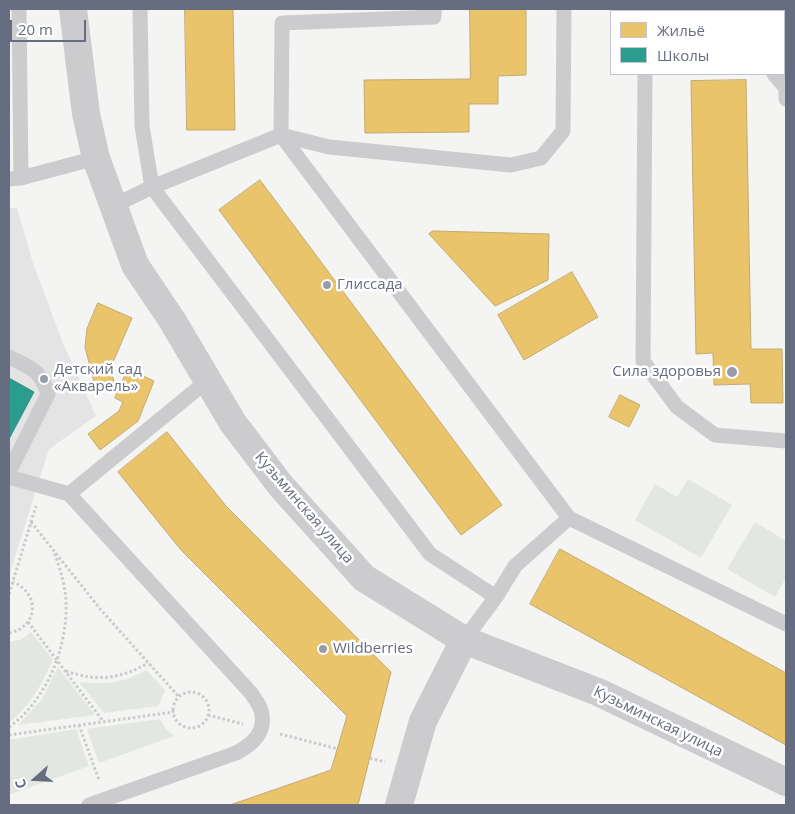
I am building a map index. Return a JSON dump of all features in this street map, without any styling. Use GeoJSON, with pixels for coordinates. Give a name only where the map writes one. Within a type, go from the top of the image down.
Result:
{"type":"FeatureCollection","features":[{"type":"Feature","properties":{"kind":"street","name":"Кузьминская улица"},"geometry":{"type":"LineString","coordinates":[[72,9],[86,114],[96,158],[135,265],[172,320],[233,423],[281,486],[364,578],[464,640],[598,692],[786,782]]}},
{"type":"Feature","properties":{"kind":"street"},"geometry":{"type":"LineString","coordinates":[[399,805],[423,720],[464,640]]}},
{"type":"Feature","properties":{"kind":"lane"},"geometry":{"type":"LineString","coordinates":[[19,9],[15,179],[96,158]]}},
{"type":"Feature","properties":{"kind":"lane"},"geometry":{"type":"LineString","coordinates":[[140,9],[142,126],[152,188],[430,554],[496,597]]}},
{"type":"Feature","properties":{"kind":"lane"},"geometry":{"type":"LineString","coordinates":[[434,9],[434,18],[282,23],[281,135],[570,518],[786,624]]}},
{"type":"Feature","properties":{"kind":"lane"},"geometry":{"type":"LineString","coordinates":[[112,206],[281,135],[329,147],[511,165],[540,158],[563,131],[564,9]]}},
{"type":"Feature","properties":{"kind":"lane"},"geometry":{"type":"LineString","coordinates":[[645,75],[643,361],[677,407],[715,435],[786,441]]}},
{"type":"Feature","properties":{"kind":"lane"},"geometry":{"type":"LineString","coordinates":[[775,75],[786,88],[786,99]]}},
{"type":"Feature","properties":{"kind":"lane"},"geometry":{"type":"LineString","coordinates":[[9,357],[36,371],[44,380],[48,394],[9,472]]}},
{"type":"Feature","properties":{"kind":"lane"},"geometry":{"type":"LineString","coordinates":[[69,494],[208,381]]}},
{"type":"Feature","properties":{"kind":"lane"},"geometry":{"type":"LineString","coordinates":[[9,477],[69,494],[251,693],[261,710],[262,728],[251,745],[236,754],[89,805]]}},
{"type":"Feature","properties":{"kind":"lane"},"geometry":{"type":"LineString","coordinates":[[464,640],[496,597],[515,566],[570,518]]}},
{"type":"Feature","properties":{"kind":"path"},"geometry":{"type":"LineString","coordinates":[[9,594],[43,486]]}},
{"type":"Feature","properties":{"kind":"path"},"geometry":{"type":"LineString","coordinates":[[31,522],[100,610],[179,697]]}},
{"type":"Feature","properties":{"kind":"path"},"geometry":{"type":"LineString","coordinates":[[9,728],[39,696],[57,660],[62,640],[66,620],[66,600],[64,582],[52,548]]}},
{"type":"Feature","properties":{"kind":"path"},"geometry":{"type":"LineString","coordinates":[[9,632],[16,631],[28,622],[32,610],[32,600],[28,592],[21,585],[13,582]]}},
{"type":"Feature","properties":{"kind":"path"},"geometry":{"type":"LineString","coordinates":[[28,622],[103,722]]}},
{"type":"Feature","properties":{"kind":"path"},"geometry":{"type":"LineString","coordinates":[[65,671],[79,676],[109,678],[123,675],[148,662]]}},
{"type":"Feature","properties":{"kind":"path"},"geometry":{"type":"LineString","coordinates":[[189,692],[197,693],[204,697],[210,712],[207,719],[201,725],[194,728],[178,724],[174,712],[173,708],[179,697],[189,692]]}},
{"type":"Feature","properties":{"kind":"path"},"geometry":{"type":"LineString","coordinates":[[9,735],[174,712]]}},
{"type":"Feature","properties":{"kind":"path"},"geometry":{"type":"LineString","coordinates":[[79,725],[106,799]]}},
{"type":"Feature","properties":{"kind":"shaded area","name":"Детский сад «Акварель»"},"geometry":{"type":"Polygon","coordinates":[[[9,208],[17,208],[33,263],[62,341],[96,416],[49,449],[9,576],[9,208]]]}},
{"type":"Feature","properties":{"kind":"shaded area"},"geometry":{"type":"Polygon","coordinates":[[[688,479],[732,505],[701,558],[635,520],[655,484],[677,497],[688,479]]]}},
{"type":"Feature","properties":{"kind":"shaded area"},"geometry":{"type":"Polygon","coordinates":[[[755,522],[786,541],[786,578],[775,597],[727,569],[755,522]]]}},
{"type":"Feature","properties":{"kind":"shaded area"},"geometry":{"type":"Polygon","coordinates":[[[31,632],[53,660],[35,694],[9,723],[9,642],[20,640],[31,632]]]}},
{"type":"Feature","properties":{"kind":"shaded area"},"geometry":{"type":"Polygon","coordinates":[[[58,667],[95,715],[18,725],[42,699],[58,667]]]}},
{"type":"Feature","properties":{"kind":"shaded area"},"geometry":{"type":"Polygon","coordinates":[[[146,670],[165,690],[158,706],[104,713],[79,682],[114,682],[130,678],[146,670]]]}},
{"type":"Feature","properties":{"kind":"shaded area"},"geometry":{"type":"Polygon","coordinates":[[[160,719],[166,729],[174,736],[99,763],[87,729],[160,719]]]}},
{"type":"Feature","properties":{"kind":"shaded area"},"geometry":{"type":"Polygon","coordinates":[[[76,729],[89,766],[9,795],[9,740],[76,729]]]}},
{"type":"Feature","properties":{"kind":"building: Жильё"},"geometry":{"type":"Polygon","coordinates":[[[185,9],[233,9],[235,130],[187,130],[185,9]]]}},
{"type":"Feature","properties":{"kind":"building: Жильё"},"geometry":{"type":"Polygon","coordinates":[[[470,9],[526,9],[526,75],[498,76],[498,104],[469,104],[469,132],[365,133],[364,80],[470,79],[470,9]]]}},
{"type":"Feature","properties":{"kind":"building: Жильё"},"geometry":{"type":"Polygon","coordinates":[[[746,80],[751,349],[782,349],[783,403],[751,403],[750,384],[714,385],[713,353],[696,354],[691,81],[746,80]]]}},
{"type":"Feature","properties":{"kind":"building: Жильё"},"geometry":{"type":"Polygon","coordinates":[[[260,180],[502,505],[461,535],[219,210],[260,180]]]}},
{"type":"Feature","properties":{"kind":"building: Жильё"},"geometry":{"type":"Polygon","coordinates":[[[433,231],[549,234],[548,280],[495,306],[429,234],[433,231]]]}},
{"type":"Feature","properties":{"kind":"building: Жильё"},"geometry":{"type":"Polygon","coordinates":[[[572,272],[598,317],[524,360],[498,315],[572,272]]]}},
{"type":"Feature","properties":{"kind":"building: Жильё"},"geometry":{"type":"Polygon","coordinates":[[[98,303],[132,318],[110,369],[115,384],[96,390],[85,347],[87,329],[98,303]]]}},
{"type":"Feature","properties":{"kind":"building: Жильё"},"geometry":{"type":"Polygon","coordinates":[[[128,369],[154,381],[138,421],[100,450],[88,434],[119,411],[123,402],[115,398],[128,369]]]}},
{"type":"Feature","properties":{"kind":"building: Жильё"},"geometry":{"type":"Polygon","coordinates":[[[620,395],[640,405],[629,427],[609,417],[620,395]]]}},
{"type":"Feature","properties":{"kind":"building: Жильё"},"geometry":{"type":"Polygon","coordinates":[[[167,432],[226,506],[391,672],[358,805],[230,805],[331,770],[347,716],[181,550],[118,472],[167,432]]]}},
{"type":"Feature","properties":{"kind":"building: Жильё"},"geometry":{"type":"Polygon","coordinates":[[[560,549],[786,673],[786,745],[530,604],[560,549]]]}},
{"type":"Feature","properties":{"kind":"building: Школы"},"geometry":{"type":"Polygon","coordinates":[[[9,378],[34,392],[9,439],[9,378]]]}},
{"type":"Feature","properties":{"kind":"place","name":"Глиссада"},"geometry":{"type":"Point","coordinates":[327,285]}},
{"type":"Feature","properties":{"kind":"place","name":"Сила здоровья"},"geometry":{"type":"Point","coordinates":[732,372]}},
{"type":"Feature","properties":{"kind":"place","name":"Детский сад «Акварель»"},"geometry":{"type":"Point","coordinates":[44,379]}},
{"type":"Feature","properties":{"kind":"place","name":"Wildberries"},"geometry":{"type":"Point","coordinates":[323,649]}}]}
